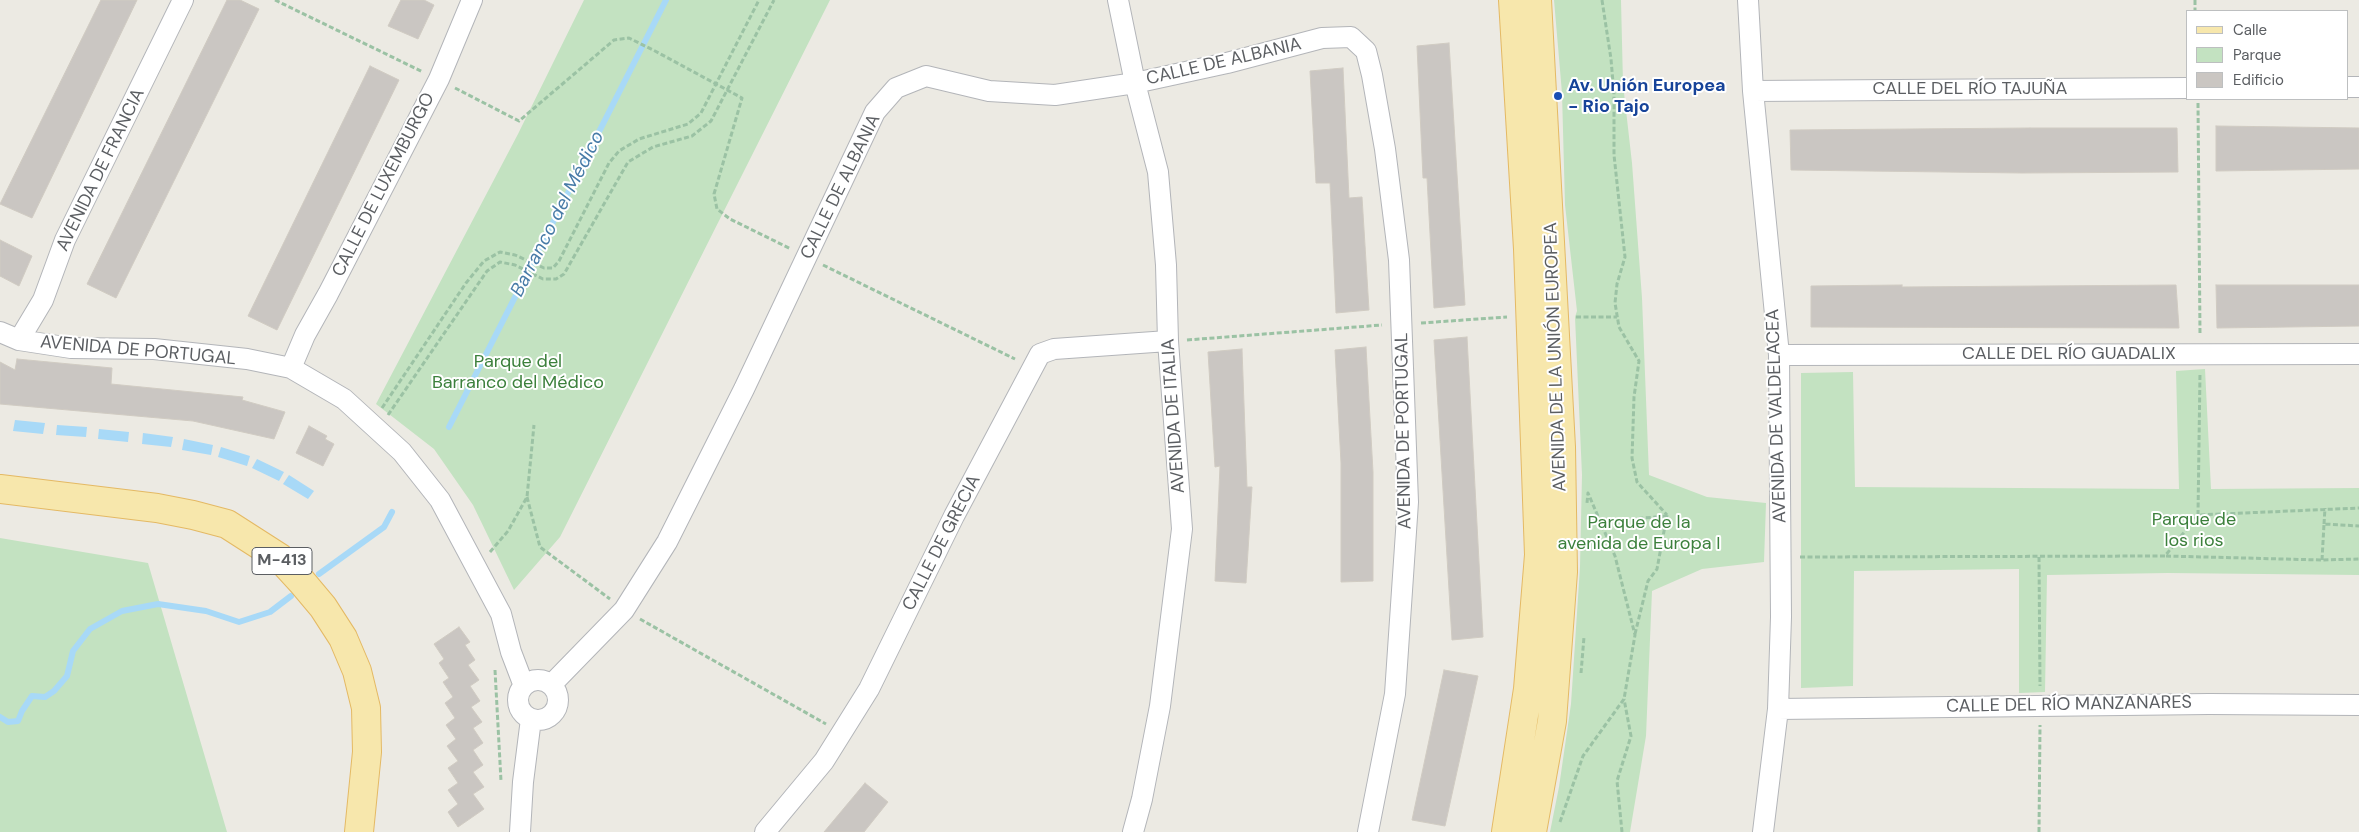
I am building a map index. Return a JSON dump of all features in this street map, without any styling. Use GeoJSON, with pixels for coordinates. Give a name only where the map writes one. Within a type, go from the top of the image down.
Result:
{"type":"FeatureCollection","features":[{"type":"Feature","properties":{"kind":"main road","name":"AVENIDA DE LA UNIÓN EUROPEA"},"geometry":{"type":"LineString","coordinates":[[1506,832],[1528,689],[1539,555],[1530,316],[1513,0]]}},
{"type":"Feature","properties":{"kind":"main road","name":"AVENIDA DE LA UNIÓN EUROPEA"},"geometry":{"type":"LineString","coordinates":[[1532,832],[1552,721],[1562,572],[1559,409],[1537,0]]}},
{"type":"Feature","properties":{"kind":"main road","name":"M-413"},"geometry":{"type":"LineString","coordinates":[[0,489],[157,508],[193,515],[227,524],[280,558],[322,607],[343,638],[358,671],[366,708],[366,752],[359,832]]}},
{"type":"Feature","properties":{"kind":"street","name":"AVENIDA DE FRANCIA"},"geometry":{"type":"LineString","coordinates":[[19,340],[43,300],[65,240],[183,0]]}},
{"type":"Feature","properties":{"kind":"street","name":"CALLE DE LUXEMBURGO"},"geometry":{"type":"LineString","coordinates":[[291,368],[304,335],[328,294],[439,79],[472,0]]}},
{"type":"Feature","properties":{"kind":"street","name":"AVENIDA DE ITALIA"},"geometry":{"type":"LineString","coordinates":[[1118,0],[1135,83],[1158,172],[1166,265],[1168,341],[1182,528],[1160,706],[1142,799],[1133,832]]}},
{"type":"Feature","properties":{"kind":"street","name":"AVENIDA DE VALDELACEA"},"geometry":{"type":"LineString","coordinates":[[1748,0],[1753,91],[1779,355],[1780,557],[1778,709],[1763,832]]}},
{"type":"Feature","properties":{"kind":"street","name":"AVENIDA DE PORTUGAL"},"geometry":{"type":"LineString","coordinates":[[1352,37],[1366,51],[1386,149],[1399,260],[1408,512],[1395,694],[1368,832]]}},
{"type":"Feature","properties":{"kind":"street","name":"CALLE DE ALBANIA"},"geometry":{"type":"LineString","coordinates":[[551,685],[624,610],[667,542],[744,389],[875,112],[896,88],[926,76],[989,90],[1056,95],[1135,83],[1322,38],[1352,37]]}},
{"type":"Feature","properties":{"kind":"street","name":"CALLE DEL RÍO TAJUÑA"},"geometry":{"type":"LineString","coordinates":[[1753,91],[2186,88]]}},
{"type":"Feature","properties":{"kind":"street","name":"AVENIDA DE PORTUGAL"},"geometry":{"type":"LineString","coordinates":[[0,332],[19,340],[71,348],[154,349],[247,360],[291,368],[344,399],[402,452],[440,500],[501,614],[511,652],[524,686]]}},
{"type":"Feature","properties":{"kind":"street","name":"CALLE DE GRECIA"},"geometry":{"type":"LineString","coordinates":[[765,832],[824,761],[869,689],[954,516],[1040,354],[1054,349],[1168,341]]}},
{"type":"Feature","properties":{"kind":"street","name":"CALLE DEL RÍO GUADALIX"},"geometry":{"type":"LineString","coordinates":[[1779,355],[2359,354]]}},
{"type":"Feature","properties":{"kind":"street"},"geometry":{"type":"LineString","coordinates":[[532,681],[542,681],[551,685],[557,695],[558,704],[554,712],[547,718],[538,720],[531,719],[523,714],[519,706],[518,695],[524,686],[532,681]]}},
{"type":"Feature","properties":{"kind":"street","name":"CALLE DEL RÍO MANZANARES"},"geometry":{"type":"LineString","coordinates":[[1778,709],[2209,704],[2359,705]]}},
{"type":"Feature","properties":{"kind":"street"},"geometry":{"type":"LineString","coordinates":[[520,832],[523,782],[531,719]]}},
{"type":"Feature","properties":{"kind":"path"},"geometry":{"type":"LineString","coordinates":[[375,426],[466,283],[484,260],[500,252],[514,255],[544,268],[553,268],[559,261],[609,163],[619,151],[639,139],[688,124],[701,113],[759,0]]}},
{"type":"Feature","properties":{"kind":"path"},"geometry":{"type":"LineString","coordinates":[[375,426],[487,271],[500,262],[515,265],[544,279],[556,279],[564,274],[628,162],[652,147],[692,136],[711,122],[774,0]]}},
{"type":"Feature","properties":{"kind":"path"},"geometry":{"type":"LineString","coordinates":[[1602,0],[1611,59],[1614,155],[1625,257],[1617,284],[1615,303],[1619,327],[1639,361],[1634,397],[1632,458],[1637,482],[1667,516]]}},
{"type":"Feature","properties":{"kind":"path"},"geometry":{"type":"LineString","coordinates":[[628,38],[655,51]]}},
{"type":"Feature","properties":{"kind":"path"},"geometry":{"type":"LineString","coordinates":[[2165,556],[2198,515],[2200,354],[2198,100]]}},
{"type":"Feature","properties":{"kind":"path"},"geometry":{"type":"LineString","coordinates":[[1168,341],[1530,316]]}},
{"type":"Feature","properties":{"kind":"path"},"geometry":{"type":"LineString","coordinates":[[1575,316],[1617,317]]}},
{"type":"Feature","properties":{"kind":"path"},"geometry":{"type":"LineString","coordinates":[[534,425],[527,497],[540,547],[624,610],[842,733]]}},
{"type":"Feature","properties":{"kind":"path"},"geometry":{"type":"LineString","coordinates":[[1587,513],[1588,493],[1616,556],[1635,635]]}},
{"type":"Feature","properties":{"kind":"path"},"geometry":{"type":"LineString","coordinates":[[476,568],[508,531],[527,497]]}},
{"type":"Feature","properties":{"kind":"path"},"geometry":{"type":"LineString","coordinates":[[2322,560],[2325,508]]}},
{"type":"Feature","properties":{"kind":"path"},"geometry":{"type":"LineString","coordinates":[[2198,515],[2359,508]]}},
{"type":"Feature","properties":{"kind":"path"},"geometry":{"type":"LineString","coordinates":[[1600,522],[1667,516]]}},
{"type":"Feature","properties":{"kind":"path"},"geometry":{"type":"LineString","coordinates":[[1622,832],[1617,781],[1632,736],[1624,699],[1635,635],[1648,581],[1657,569],[1667,516]]}},
{"type":"Feature","properties":{"kind":"path"},"geometry":{"type":"LineString","coordinates":[[2324,524],[2359,526]]}},
{"type":"Feature","properties":{"kind":"path"},"geometry":{"type":"LineString","coordinates":[[1780,557],[2165,556],[2322,560],[2359,559]]}},
{"type":"Feature","properties":{"kind":"path"},"geometry":{"type":"LineString","coordinates":[[1580,681],[1584,632]]}},
{"type":"Feature","properties":{"kind":"path"},"geometry":{"type":"LineString","coordinates":[[494,662],[502,787]]}},
{"type":"Feature","properties":{"kind":"path"},"geometry":{"type":"LineString","coordinates":[[1559,824],[1583,756],[1624,699]]}},
{"type":"Feature","properties":{"kind":"green space","name":"Parque del Barranco del Médico"},"geometry":{"type":"Polygon","coordinates":[[[584,0],[830,0],[560,537],[514,590],[473,505],[434,449],[376,404],[518,134],[584,0]]]}},
{"type":"Feature","properties":{"kind":"green space","name":"Parque de la avenida de Europa I"},"geometry":{"type":"Polygon","coordinates":[[[1554,0],[1621,0],[1623,84],[1632,163],[1642,298],[1649,475],[1707,497],[1766,503],[1764,562],[1702,569],[1652,591],[1646,736],[1630,832],[1550,832],[1559,787],[1571,704],[1580,567],[1582,475],[1575,317],[1577,311],[1565,205],[1562,93],[1554,0]]]}},
{"type":"Feature","properties":{"kind":"green space","name":"Parque de los rios"},"geometry":{"type":"Polygon","coordinates":[[[2205,369],[2211,489],[2359,488],[2359,575],[2168,573],[2047,575],[2045,692],[2019,693],[2019,569],[1854,571],[1853,686],[1801,688],[1801,373],[1853,372],[1855,487],[2179,489],[2176,371],[2205,369]]]}},
{"type":"Feature","properties":{"kind":"green space"},"geometry":{"type":"Polygon","coordinates":[[[0,538],[148,563],[227,832],[0,832],[0,538]]]}},
{"type":"Feature","properties":{"kind":"water"},"geometry":{"type":"Polygon","coordinates":[[[15,420],[45,423],[43,434],[13,431],[15,420]]]}},
{"type":"Feature","properties":{"kind":"water"},"geometry":{"type":"Polygon","coordinates":[[[57,425],[87,427],[86,437],[56,435],[57,425]]]}},
{"type":"Feature","properties":{"kind":"water"},"geometry":{"type":"Polygon","coordinates":[[[99,429],[129,432],[128,442],[98,439],[99,429]]]}},
{"type":"Feature","properties":{"kind":"water"},"geometry":{"type":"Polygon","coordinates":[[[143,433],[173,437],[171,447],[142,444],[143,433]]]}},
{"type":"Feature","properties":{"kind":"water"},"geometry":{"type":"Polygon","coordinates":[[[184,439],[213,445],[211,455],[182,450],[184,439]]]}},
{"type":"Feature","properties":{"kind":"water"},"geometry":{"type":"Polygon","coordinates":[[[221,447],[250,456],[247,466],[218,457],[221,447]]]}},
{"type":"Feature","properties":{"kind":"water"},"geometry":{"type":"Polygon","coordinates":[[[257,459],[284,472],[279,481],[252,468],[257,459]]]}},
{"type":"Feature","properties":{"kind":"water"},"geometry":{"type":"Polygon","coordinates":[[[289,475],[314,491],[308,499],[283,484],[289,475]]]}},
{"type":"Feature","properties":{"kind":"building"},"geometry":{"type":"Polygon","coordinates":[[[101,0],[137,0],[32,218],[0,204],[101,0]]]}},
{"type":"Feature","properties":{"kind":"building"},"geometry":{"type":"Polygon","coordinates":[[[227,0],[240,0],[259,9],[116,298],[87,284],[227,0]]]}},
{"type":"Feature","properties":{"kind":"building"},"geometry":{"type":"Polygon","coordinates":[[[401,0],[424,0],[434,5],[418,39],[388,26],[401,0]]]}},
{"type":"Feature","properties":{"kind":"building"},"geometry":{"type":"Polygon","coordinates":[[[1449,43],[1465,305],[1434,308],[1427,178],[1423,178],[1417,46],[1449,43]]]}},
{"type":"Feature","properties":{"kind":"building"},"geometry":{"type":"Polygon","coordinates":[[[370,66],[399,80],[277,330],[248,316],[370,66]]]}},
{"type":"Feature","properties":{"kind":"building"},"geometry":{"type":"Polygon","coordinates":[[[1343,68],[1349,198],[1362,197],[1369,310],[1336,313],[1330,183],[1316,183],[1310,71],[1343,68]]]}},
{"type":"Feature","properties":{"kind":"building"},"geometry":{"type":"Polygon","coordinates":[[[2216,126],[2359,128],[2359,169],[2216,171],[2216,126]]]}},
{"type":"Feature","properties":{"kind":"building"},"geometry":{"type":"Polygon","coordinates":[[[2177,128],[2178,172],[2022,173],[1791,170],[1790,130],[2177,128]]]}},
{"type":"Feature","properties":{"kind":"building"},"geometry":{"type":"Polygon","coordinates":[[[0,240],[32,256],[19,286],[0,276],[0,240]]]}},
{"type":"Feature","properties":{"kind":"building"},"geometry":{"type":"Polygon","coordinates":[[[1902,285],[1902,287],[2176,285],[2179,328],[1811,327],[1811,286],[1902,285]]]}},
{"type":"Feature","properties":{"kind":"building"},"geometry":{"type":"Polygon","coordinates":[[[2216,285],[2359,285],[2359,326],[2217,328],[2216,285]]]}},
{"type":"Feature","properties":{"kind":"building"},"geometry":{"type":"Polygon","coordinates":[[[1467,337],[1483,637],[1452,640],[1434,340],[1467,337]]]}},
{"type":"Feature","properties":{"kind":"building"},"geometry":{"type":"Polygon","coordinates":[[[1366,347],[1373,472],[1373,581],[1341,582],[1341,463],[1335,350],[1366,347]]]}},
{"type":"Feature","properties":{"kind":"building"},"geometry":{"type":"Polygon","coordinates":[[[1242,349],[1247,487],[1252,487],[1246,583],[1215,581],[1220,466],[1215,467],[1208,352],[1242,349]]]}},
{"type":"Feature","properties":{"kind":"building"},"geometry":{"type":"Polygon","coordinates":[[[17,359],[112,368],[111,384],[243,397],[242,400],[285,412],[274,439],[193,421],[0,404],[0,362],[15,370],[17,359]]]}},
{"type":"Feature","properties":{"kind":"building"},"geometry":{"type":"Polygon","coordinates":[[[309,426],[327,436],[325,439],[334,444],[323,466],[296,453],[309,426]]]}},
{"type":"Feature","properties":{"kind":"building"},"geometry":{"type":"Polygon","coordinates":[[[459,627],[470,642],[465,645],[475,660],[468,665],[479,680],[470,686],[480,701],[471,707],[482,722],[473,728],[483,743],[473,750],[483,765],[473,772],[484,787],[473,794],[484,809],[458,827],[448,812],[458,804],[448,790],[458,783],[448,768],[458,761],[447,746],[456,739],[446,725],[455,718],[445,703],[453,697],[443,682],[449,678],[439,663],[444,659],[434,644],[459,627]]]}},
{"type":"Feature","properties":{"kind":"building"},"geometry":{"type":"Polygon","coordinates":[[[1444,670],[1478,676],[1445,826],[1412,820],[1444,670]]]}},
{"type":"Feature","properties":{"kind":"building"},"geometry":{"type":"Polygon","coordinates":[[[865,783],[888,802],[864,832],[824,832],[865,783]]]}},
{"type":"Feature","properties":{"kind":"waterway","name":"Barranco del Médico"},"geometry":{"type":"LineString","coordinates":[[449,427],[666,0]]}},
{"type":"Feature","properties":{"kind":"waterway","name":"Barranco del Médico"},"geometry":{"type":"LineString","coordinates":[[319,574],[384,527],[392,512]]}},
{"type":"Feature","properties":{"kind":"waterway","name":"Barranco del Médico"},"geometry":{"type":"LineString","coordinates":[[0,717],[8,722],[18,721],[32,696],[45,697],[54,691],[67,676],[73,651],[90,629],[122,611],[158,604],[206,611],[239,622],[270,612],[291,596]]}},
{"type":"Feature","properties":{"kind":"place","name":"Av. Unión Europea - Rio Tajo"},"geometry":{"type":"Point","coordinates":[1558,96]}}]}
